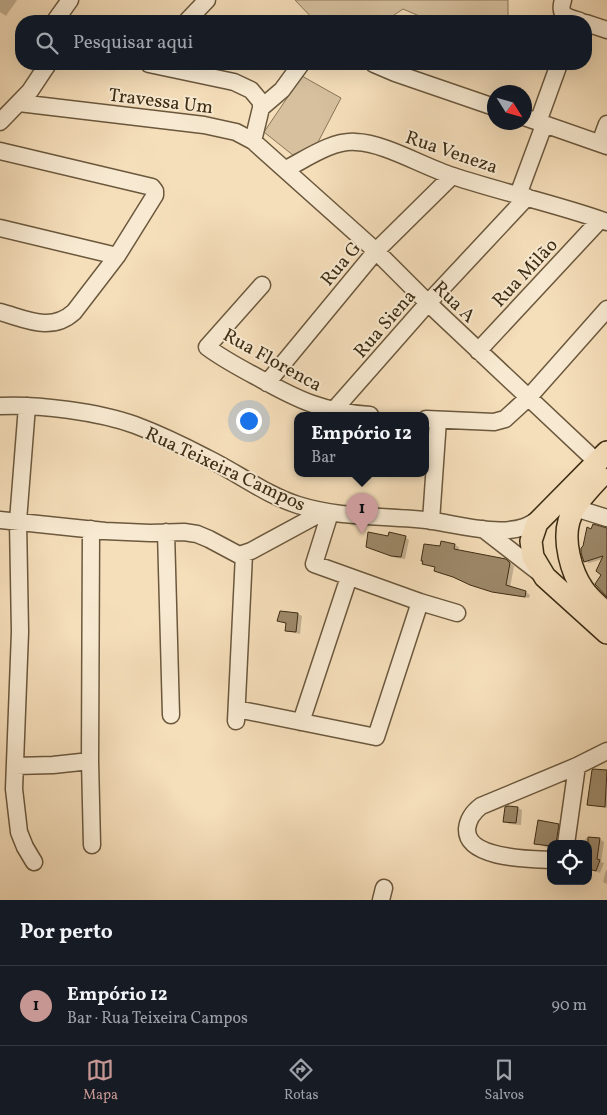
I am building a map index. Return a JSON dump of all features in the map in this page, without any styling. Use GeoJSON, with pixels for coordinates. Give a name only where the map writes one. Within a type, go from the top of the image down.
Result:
{"type":"FeatureCollection","features":[{"type":"Feature","properties":{"kind":"main road"},"geometry":{"type":"LineString","coordinates":[[572,568],[556,576],[545,577],[536,564],[531,549],[533,532],[543,516],[604,461]]}},
{"type":"Feature","properties":{"kind":"main road"},"geometry":{"type":"LineString","coordinates":[[604,461],[593,485],[572,518],[568,549],[572,568],[582,588],[607,614]]}},
{"type":"Feature","properties":{"kind":"main road"},"geometry":{"type":"LineString","coordinates":[[543,516],[558,519],[572,518]]}},
{"type":"Feature","properties":{"kind":"main road","name":"Rua Teixeira Campos"},"geometry":{"type":"LineString","coordinates":[[545,577],[607,634]]}},
{"type":"Feature","properties":{"kind":"street"},"geometry":{"type":"LineString","coordinates":[[59,15],[70,0]]}},
{"type":"Feature","properties":{"kind":"street"},"geometry":{"type":"LineString","coordinates":[[193,15],[207,0]]}},
{"type":"Feature","properties":{"kind":"street"},"geometry":{"type":"LineString","coordinates":[[592,25],[607,30]]}},
{"type":"Feature","properties":{"kind":"street"},"geometry":{"type":"LineString","coordinates":[[0,122],[19,103],[45,70]]}},
{"type":"Feature","properties":{"kind":"street"},"geometry":{"type":"LineString","coordinates":[[176,70],[243,85],[257,96],[261,108],[253,141]]}},
{"type":"Feature","properties":{"kind":"street"},"geometry":{"type":"LineString","coordinates":[[261,108],[282,90],[297,70]]}},
{"type":"Feature","properties":{"kind":"street"},"geometry":{"type":"LineString","coordinates":[[388,70],[487,105]]}},
{"type":"Feature","properties":{"kind":"street"},"geometry":{"type":"LineString","coordinates":[[523,196],[536,121],[557,70]]}},
{"type":"Feature","properties":{"kind":"street","name":"Travessa Um"},"geometry":{"type":"LineString","coordinates":[[19,103],[204,125],[236,132],[253,141],[286,169]]}},
{"type":"Feature","properties":{"kind":"street"},"geometry":{"type":"LineString","coordinates":[[536,121],[604,144],[607,124]]}},
{"type":"Feature","properties":{"kind":"street","name":"Rua Veneza"},"geometry":{"type":"LineString","coordinates":[[286,169],[340,143],[355,141],[372,144],[452,176],[604,221]]}},
{"type":"Feature","properties":{"kind":"street"},"geometry":{"type":"LineString","coordinates":[[0,151],[152,187],[155,191],[153,200],[117,256],[74,312],[66,319],[56,323],[45,324],[0,312]]}},
{"type":"Feature","properties":{"kind":"street","name":"Rua A"},"geometry":{"type":"LineString","coordinates":[[286,169],[376,251],[478,351],[604,461]]}},
{"type":"Feature","properties":{"kind":"street","name":"Rua G"},"geometry":{"type":"LineString","coordinates":[[267,382],[376,251],[452,176]]}},
{"type":"Feature","properties":{"kind":"street","name":"Rua Siena"},"geometry":{"type":"LineString","coordinates":[[333,411],[523,196]]}},
{"type":"Feature","properties":{"kind":"street","name":"Rua Milão"},"geometry":{"type":"LineString","coordinates":[[478,351],[604,221]]}},
{"type":"Feature","properties":{"kind":"street"},"geometry":{"type":"LineString","coordinates":[[0,228],[117,256]]}},
{"type":"Feature","properties":{"kind":"street","name":"Rua Florenca"},"geometry":{"type":"LineString","coordinates":[[262,285],[207,347],[220,358],[298,399],[333,411],[342,412]]}},
{"type":"Feature","properties":{"kind":"street"},"geometry":{"type":"LineString","coordinates":[[430,521],[432,420],[494,422],[505,419],[529,397],[607,309]]}},
{"type":"Feature","properties":{"kind":"street","name":"Rua Teixeira Campos"},"geometry":{"type":"LineString","coordinates":[[0,406],[28,406],[80,413],[133,425],[207,458],[274,496],[326,513],[430,521],[483,529],[513,530],[525,527],[543,516]]}},
{"type":"Feature","properties":{"kind":"street"},"geometry":{"type":"LineString","coordinates":[[28,406],[18,521],[20,632],[14,766],[7,789],[19,832],[34,862]]}},
{"type":"Feature","properties":{"kind":"street"},"geometry":{"type":"LineString","coordinates":[[0,520],[91,529],[184,532],[197,534],[209,539],[234,554],[244,554],[326,513]]}},
{"type":"Feature","properties":{"kind":"street"},"geometry":{"type":"LineString","coordinates":[[326,513],[314,564],[420,602],[457,613]]}},
{"type":"Feature","properties":{"kind":"street"},"geometry":{"type":"LineString","coordinates":[[572,518],[607,518]]}},
{"type":"Feature","properties":{"kind":"street"},"geometry":{"type":"LineString","coordinates":[[91,529],[90,762],[92,845]]}},
{"type":"Feature","properties":{"kind":"street","name":"Rua Teixeira Campos"},"geometry":{"type":"LineString","coordinates":[[483,529],[545,577]]}},
{"type":"Feature","properties":{"kind":"street"},"geometry":{"type":"LineString","coordinates":[[166,532],[171,714]]}},
{"type":"Feature","properties":{"kind":"street"},"geometry":{"type":"LineString","coordinates":[[244,554],[237,715],[301,722],[376,737],[420,602]]}},
{"type":"Feature","properties":{"kind":"street"},"geometry":{"type":"LineString","coordinates":[[301,722],[349,576]]}},
{"type":"Feature","properties":{"kind":"street"},"geometry":{"type":"LineString","coordinates":[[547,860],[506,856],[478,848],[471,842],[467,834],[470,818],[481,806],[577,766],[607,751]]}},
{"type":"Feature","properties":{"kind":"street"},"geometry":{"type":"LineString","coordinates":[[14,766],[53,766],[90,762]]}},
{"type":"Feature","properties":{"kind":"street"},"geometry":{"type":"LineString","coordinates":[[567,840],[577,766]]}},
{"type":"Feature","properties":{"kind":"shaded area"},"geometry":{"type":"Polygon","coordinates":[[[295,0],[508,0],[508,15],[417,15],[403,9],[394,15],[309,15],[295,0]]]}},
{"type":"Feature","properties":{"kind":"shaded area"},"geometry":{"type":"Polygon","coordinates":[[[302,76],[341,98],[316,146],[294,156],[264,132],[302,76]]]}},
{"type":"Feature","properties":{"kind":"building"},"geometry":{"type":"Polygon","coordinates":[[[593,524],[607,528],[607,597],[595,584],[601,575],[596,571],[603,556],[584,562],[581,553],[587,527],[591,529],[593,524]]]}},
{"type":"Feature","properties":{"kind":"building"},"geometry":{"type":"Polygon","coordinates":[[[368,532],[388,536],[389,532],[406,536],[401,557],[391,556],[366,547],[368,532]]]}},
{"type":"Feature","properties":{"kind":"building"},"geometry":{"type":"Polygon","coordinates":[[[441,541],[455,544],[454,549],[506,559],[510,563],[506,585],[526,591],[525,597],[492,592],[470,585],[434,571],[435,567],[422,564],[424,544],[440,546],[441,541]]]}},
{"type":"Feature","properties":{"kind":"building"},"geometry":{"type":"Polygon","coordinates":[[[280,611],[298,613],[296,632],[285,631],[286,623],[277,621],[280,611]]]}},
{"type":"Feature","properties":{"kind":"building"},"geometry":{"type":"Polygon","coordinates":[[[593,769],[607,770],[605,807],[587,805],[593,769]]]}},
{"type":"Feature","properties":{"kind":"building"},"geometry":{"type":"Polygon","coordinates":[[[505,807],[518,807],[516,823],[503,822],[505,807]]]}},
{"type":"Feature","properties":{"kind":"building"},"geometry":{"type":"Polygon","coordinates":[[[538,820],[559,824],[557,840],[547,840],[547,846],[534,844],[538,820]]]}},
{"type":"Feature","properties":{"kind":"building"},"geometry":{"type":"Polygon","coordinates":[[[588,837],[600,838],[597,859],[600,860],[596,871],[592,870],[592,840],[588,840],[588,837]]]}},
{"type":"Feature","properties":{"kind":"place","name":"Empório 12"},"geometry":{"type":"Point","coordinates":[362,534]}}]}
